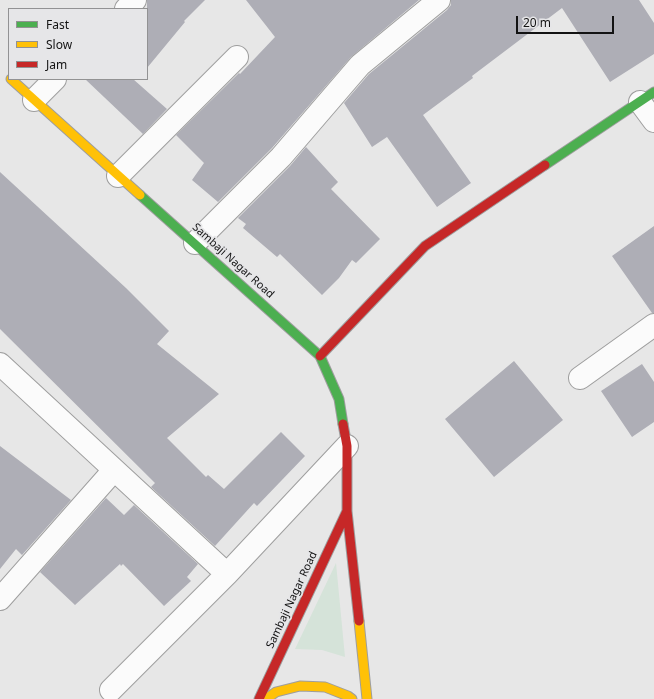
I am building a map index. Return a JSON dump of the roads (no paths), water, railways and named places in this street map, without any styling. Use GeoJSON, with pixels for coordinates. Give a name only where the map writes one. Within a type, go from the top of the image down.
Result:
{"type":"FeatureCollection","features":[{"type":"Feature","properties":{"kind":"street"},"geometry":{"type":"LineString","coordinates":[[127,8],[135,0]]}},
{"type":"Feature","properties":{"kind":"street"},"geometry":{"type":"LineString","coordinates":[[195,243],[281,157],[360,65],[439,0]]}},
{"type":"Feature","properties":{"kind":"street"},"geometry":{"type":"LineString","coordinates":[[118,176],[237,56]]}},
{"type":"Feature","properties":{"kind":"street","name":"Sambaji Nagar Road"},"geometry":{"type":"LineString","coordinates":[[12,80],[320,356],[339,399],[347,446],[347,511],[367,699]]}},
{"type":"Feature","properties":{"kind":"street"},"geometry":{"type":"LineString","coordinates":[[34,100],[54,80]]}},
{"type":"Feature","properties":{"kind":"street"},"geometry":{"type":"LineString","coordinates":[[320,356],[424,246],[647,97],[654,121]]}},
{"type":"Feature","properties":{"kind":"street"},"geometry":{"type":"LineString","coordinates":[[580,378],[654,325]]}},
{"type":"Feature","properties":{"kind":"street"},"geometry":{"type":"LineString","coordinates":[[4,376],[114,470],[227,574]]}},
{"type":"Feature","properties":{"kind":"street"},"geometry":{"type":"LineString","coordinates":[[111,690],[227,574],[347,446]]}},
{"type":"Feature","properties":{"kind":"street"},"geometry":{"type":"LineString","coordinates":[[0,600],[114,470]]}},
{"type":"Feature","properties":{"kind":"street","name":"Sambaji Nagar Road"},"geometry":{"type":"LineString","coordinates":[[259,699],[347,511]]}},
{"type":"Feature","properties":{"kind":"street"},"geometry":{"type":"LineString","coordinates":[[266,699],[276,692],[300,686],[325,687],[352,699]]}}]}
